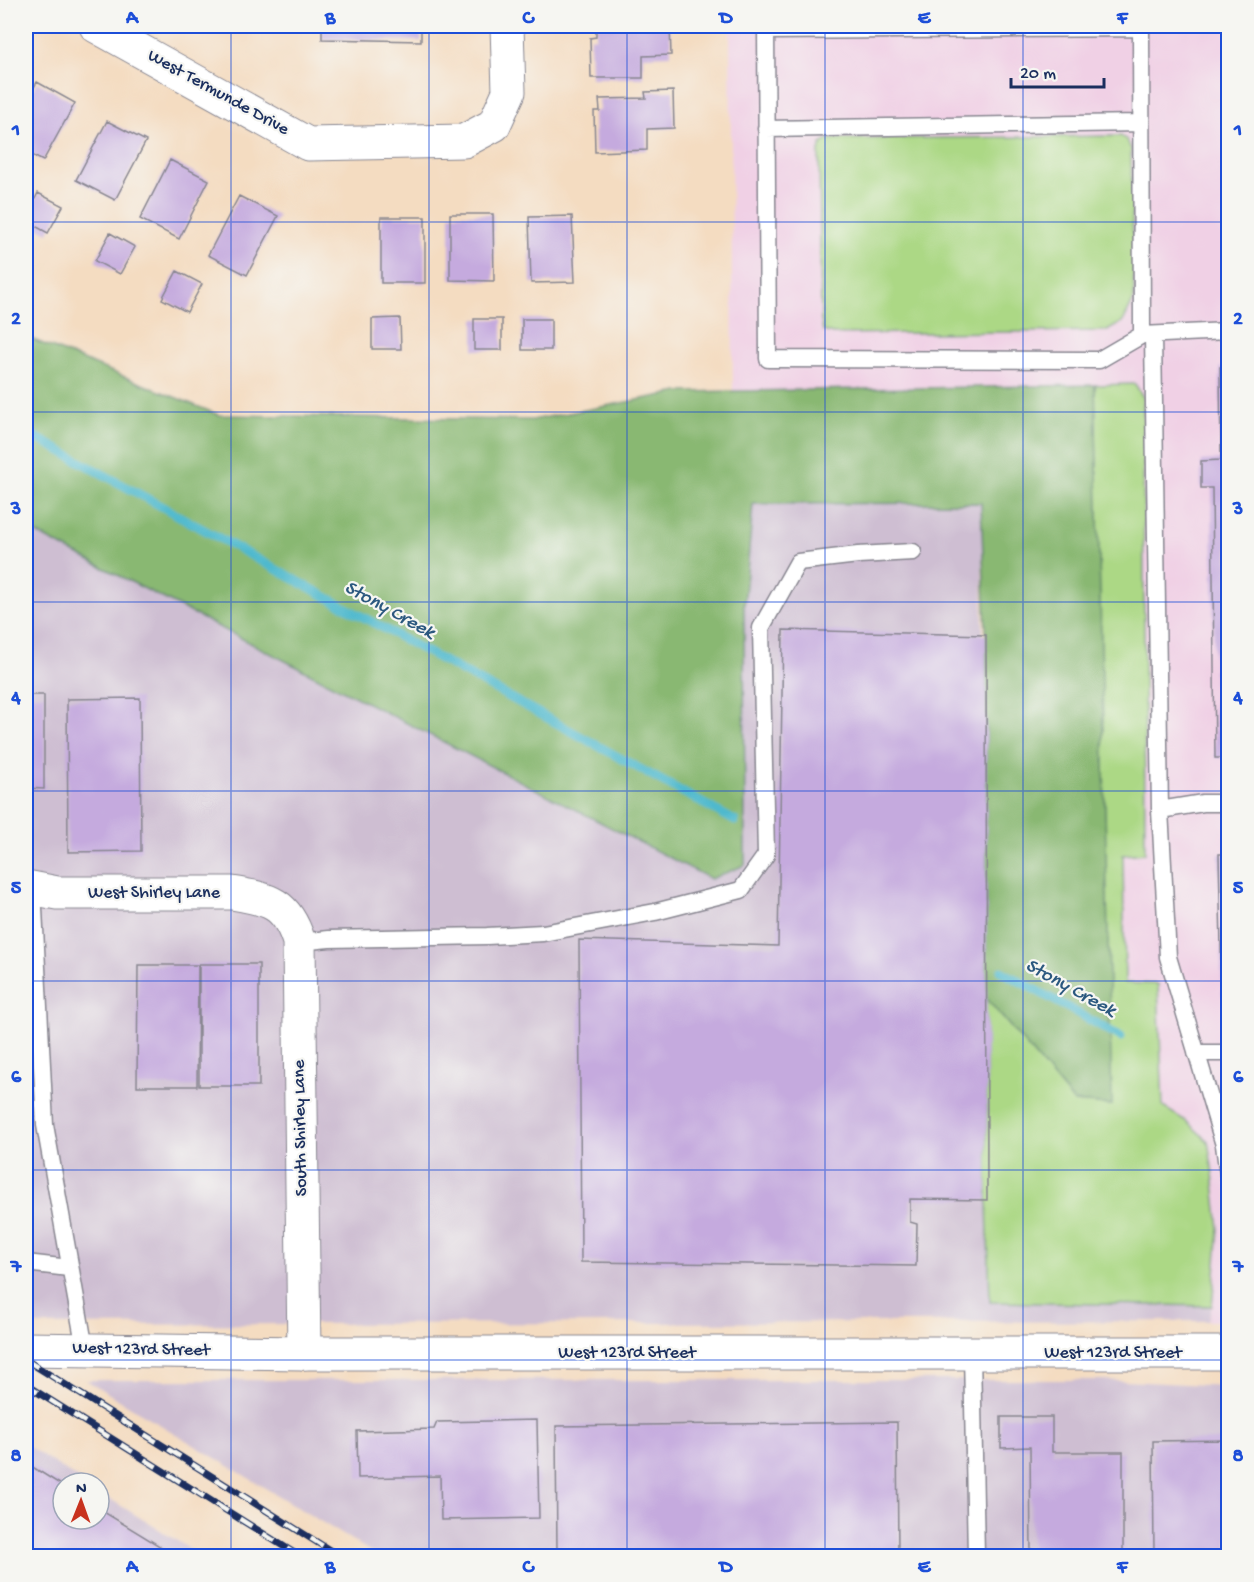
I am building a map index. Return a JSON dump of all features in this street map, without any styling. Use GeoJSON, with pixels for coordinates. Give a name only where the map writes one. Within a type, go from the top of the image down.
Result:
{"type":"FeatureCollection","features":[{"type":"Feature","properties":{"kind":"street","name":"West Termunde Drive"},"geometry":{"type":"LineString","coordinates":[[96,26],[308,144],[464,141],[494,125],[509,92],[507,26]]}},
{"type":"Feature","properties":{"kind":"street","name":"West Shirley Lane"},"geometry":{"type":"LineString","coordinates":[[29,888],[57,893],[232,893],[260,897],[281,908]]}},
{"type":"Feature","properties":{"kind":"street","name":"South Shirley Lane"},"geometry":{"type":"LineString","coordinates":[[281,908],[294,926],[299,942],[304,1353]]}},
{"type":"Feature","properties":{"kind":"street","name":"West 123rd Street"},"geometry":{"type":"LineString","coordinates":[[26,1349],[85,1348],[304,1353],[1228,1353]]}},
{"type":"Feature","properties":{"kind":"lane"},"geometry":{"type":"LineString","coordinates":[[1228,331],[1147,335],[1099,360],[768,359],[766,28],[1141,27],[1141,123],[1147,335],[1160,810],[1168,957],[1226,1145],[1228,1175]]}},
{"type":"Feature","properties":{"kind":"lane"},"geometry":{"type":"LineString","coordinates":[[766,129],[1141,123]]}},
{"type":"Feature","properties":{"kind":"lane"},"geometry":{"type":"LineString","coordinates":[[299,942],[329,939],[543,933],[655,912],[741,890],[766,855],[760,628],[798,562],[913,552]]}},
{"type":"Feature","properties":{"kind":"lane"},"geometry":{"type":"LineString","coordinates":[[1160,810],[1203,803],[1228,803]]}},
{"type":"Feature","properties":{"kind":"lane"},"geometry":{"type":"LineString","coordinates":[[29,888],[45,1125],[85,1348]]}},
{"type":"Feature","properties":{"kind":"lane"},"geometry":{"type":"LineString","coordinates":[[1196,1053],[1228,1053]]}},
{"type":"Feature","properties":{"kind":"lane"},"geometry":{"type":"LineString","coordinates":[[26,1263],[69,1268]]}},
{"type":"Feature","properties":{"kind":"lane"},"geometry":{"type":"LineString","coordinates":[[972,1353],[976,1557]]}},
{"type":"Feature","properties":{"kind":"shaded area"},"geometry":{"type":"Polygon","coordinates":[[[730,26],[1228,26],[1228,1321],[1208,1321],[1212,1306],[1219,1229],[1208,1141],[1186,1121],[1163,1107],[1158,985],[1125,983],[1123,855],[1145,853],[1143,397],[1135,384],[733,391],[730,26]]]}},
{"type":"Feature","properties":{"kind":"shaded area"},"geometry":{"type":"Polygon","coordinates":[[[753,503],[982,503],[987,1200],[990,1302],[1212,1306],[1208,1321],[26,1325],[26,528],[711,879],[744,606],[753,503]]]}},
{"type":"Feature","properties":{"kind":"shaded area"},"geometry":{"type":"Polygon","coordinates":[[[86,1380],[1102,1380],[1228,1386],[1228,1556],[378,1556],[86,1380]]]}},
{"type":"Feature","properties":{"kind":"shaded area"},"geometry":{"type":"Polygon","coordinates":[[[26,1445],[66,1471],[51,1471],[51,1531],[111,1531],[111,1500],[201,1556],[26,1556],[26,1445]]]}},
{"type":"Feature","properties":{"kind":"green space"},"geometry":{"type":"Polygon","coordinates":[[[1121,136],[1127,140],[1131,149],[1134,299],[1123,322],[1107,331],[833,334],[823,331],[819,151],[821,144],[830,139],[1121,136]]]}},
{"type":"Feature","properties":{"kind":"green space"},"geometry":{"type":"Polygon","coordinates":[[[26,337],[219,415],[532,420],[679,392],[1095,385],[1112,1105],[1074,1102],[986,998],[986,635],[981,503],[753,504],[744,606],[745,865],[711,879],[26,528],[26,337]]]}},
{"type":"Feature","properties":{"kind":"green space"},"geometry":{"type":"Polygon","coordinates":[[[1135,384],[1143,397],[1145,853],[1123,855],[1125,983],[1158,984],[1163,1107],[1186,1121],[1208,1141],[1219,1229],[1212,1306],[990,1302],[986,998],[1074,1102],[1111,1105],[1095,385],[1135,384]]]}},
{"type":"Feature","properties":{"kind":"building"},"geometry":{"type":"Polygon","coordinates":[[[322,26],[421,26],[421,41],[322,39],[322,26]]]}},
{"type":"Feature","properties":{"kind":"building"},"geometry":{"type":"Polygon","coordinates":[[[596,26],[670,26],[671,55],[643,56],[643,78],[591,78],[590,38],[596,37],[596,26]]]}},
{"type":"Feature","properties":{"kind":"building"},"geometry":{"type":"Polygon","coordinates":[[[37,82],[75,103],[43,161],[26,152],[26,102],[37,82]]]}},
{"type":"Feature","properties":{"kind":"building"},"geometry":{"type":"Polygon","coordinates":[[[673,91],[674,128],[647,129],[647,150],[595,152],[594,111],[600,111],[599,99],[646,98],[645,92],[673,91]]]}},
{"type":"Feature","properties":{"kind":"building"},"geometry":{"type":"Polygon","coordinates":[[[107,121],[146,141],[115,200],[76,180],[107,121]]]}},
{"type":"Feature","properties":{"kind":"building"},"geometry":{"type":"Polygon","coordinates":[[[170,160],[209,180],[179,239],[140,219],[170,160]]]}},
{"type":"Feature","properties":{"kind":"building"},"geometry":{"type":"Polygon","coordinates":[[[38,193],[63,206],[48,233],[26,221],[26,216],[38,193]]]}},
{"type":"Feature","properties":{"kind":"building"},"geometry":{"type":"Polygon","coordinates":[[[239,196],[278,216],[247,275],[208,255],[239,196]]]}},
{"type":"Feature","properties":{"kind":"building"},"geometry":{"type":"Polygon","coordinates":[[[450,214],[493,214],[494,281],[450,280],[450,214]]]}},
{"type":"Feature","properties":{"kind":"building"},"geometry":{"type":"Polygon","coordinates":[[[572,216],[575,282],[531,283],[529,217],[572,216]]]}},
{"type":"Feature","properties":{"kind":"building"},"geometry":{"type":"Polygon","coordinates":[[[381,217],[425,217],[425,283],[381,283],[381,217]]]}},
{"type":"Feature","properties":{"kind":"building"},"geometry":{"type":"Polygon","coordinates":[[[110,233],[135,247],[120,274],[95,261],[110,233]]]}},
{"type":"Feature","properties":{"kind":"building"},"geometry":{"type":"Polygon","coordinates":[[[177,271],[202,284],[187,312],[162,299],[177,271]]]}},
{"type":"Feature","properties":{"kind":"building"},"geometry":{"type":"Polygon","coordinates":[[[400,318],[401,349],[372,349],[372,319],[400,318]]]}},
{"type":"Feature","properties":{"kind":"building"},"geometry":{"type":"Polygon","coordinates":[[[474,319],[502,319],[502,350],[474,350],[474,319]]]}},
{"type":"Feature","properties":{"kind":"building"},"geometry":{"type":"Polygon","coordinates":[[[522,319],[551,319],[551,350],[522,350],[522,319]]]}},
{"type":"Feature","properties":{"kind":"building"},"geometry":{"type":"Polygon","coordinates":[[[1220,367],[1228,367],[1228,758],[1215,758],[1212,488],[1201,488],[1201,461],[1221,460],[1220,367]]]}},
{"type":"Feature","properties":{"kind":"building"},"geometry":{"type":"Polygon","coordinates":[[[783,630],[986,635],[987,1200],[910,1199],[910,1222],[917,1224],[916,1266],[581,1262],[579,940],[778,946],[783,630]]]}},
{"type":"Feature","properties":{"kind":"building"},"geometry":{"type":"Polygon","coordinates":[[[26,695],[44,695],[44,789],[26,788],[26,695]]]}},
{"type":"Feature","properties":{"kind":"building"},"geometry":{"type":"Polygon","coordinates":[[[140,698],[141,851],[68,852],[67,699],[140,698]]]}},
{"type":"Feature","properties":{"kind":"building"},"geometry":{"type":"Polygon","coordinates":[[[1219,854],[1228,854],[1228,996],[1222,996],[1219,854]]]}},
{"type":"Feature","properties":{"kind":"building"},"geometry":{"type":"Polygon","coordinates":[[[199,964],[259,964],[259,1086],[199,1086],[199,964]]]}},
{"type":"Feature","properties":{"kind":"building"},"geometry":{"type":"Polygon","coordinates":[[[138,965],[198,965],[197,1086],[137,1086],[138,965]]]}},
{"type":"Feature","properties":{"kind":"building"},"geometry":{"type":"Polygon","coordinates":[[[1001,1417],[1052,1417],[1052,1452],[1123,1452],[1123,1556],[1031,1556],[1030,1447],[1001,1448],[1001,1417]]]}},
{"type":"Feature","properties":{"kind":"building"},"geometry":{"type":"Polygon","coordinates":[[[537,1420],[539,1518],[441,1520],[440,1476],[358,1478],[357,1431],[434,1429],[437,1422],[537,1420]]]}},
{"type":"Feature","properties":{"kind":"building"},"geometry":{"type":"Polygon","coordinates":[[[897,1422],[898,1556],[557,1556],[556,1426],[897,1422]]]}},
{"type":"Feature","properties":{"kind":"building"},"geometry":{"type":"Polygon","coordinates":[[[1228,1440],[1228,1556],[1154,1556],[1153,1441],[1228,1440]]]}},
{"type":"Feature","properties":{"kind":"building"},"geometry":{"type":"Polygon","coordinates":[[[26,1463],[51,1479],[51,1531],[111,1531],[111,1516],[176,1556],[26,1556],[26,1463]]]}},
{"type":"Feature","properties":{"kind":"waterway","name":"Stony Creek"},"geometry":{"type":"LineString","coordinates":[[26,432],[735,821]]}},
{"type":"Feature","properties":{"kind":"waterway","name":"Stony Creek"},"geometry":{"type":"LineString","coordinates":[[1001,971],[1121,1037]]}},
{"type":"Feature","properties":{"kind":"railway"},"geometry":{"type":"LineString","coordinates":[[26,1360],[339,1556]]}},
{"type":"Feature","properties":{"kind":"railway"},"geometry":{"type":"LineString","coordinates":[[26,1385],[299,1556]]}}]}
